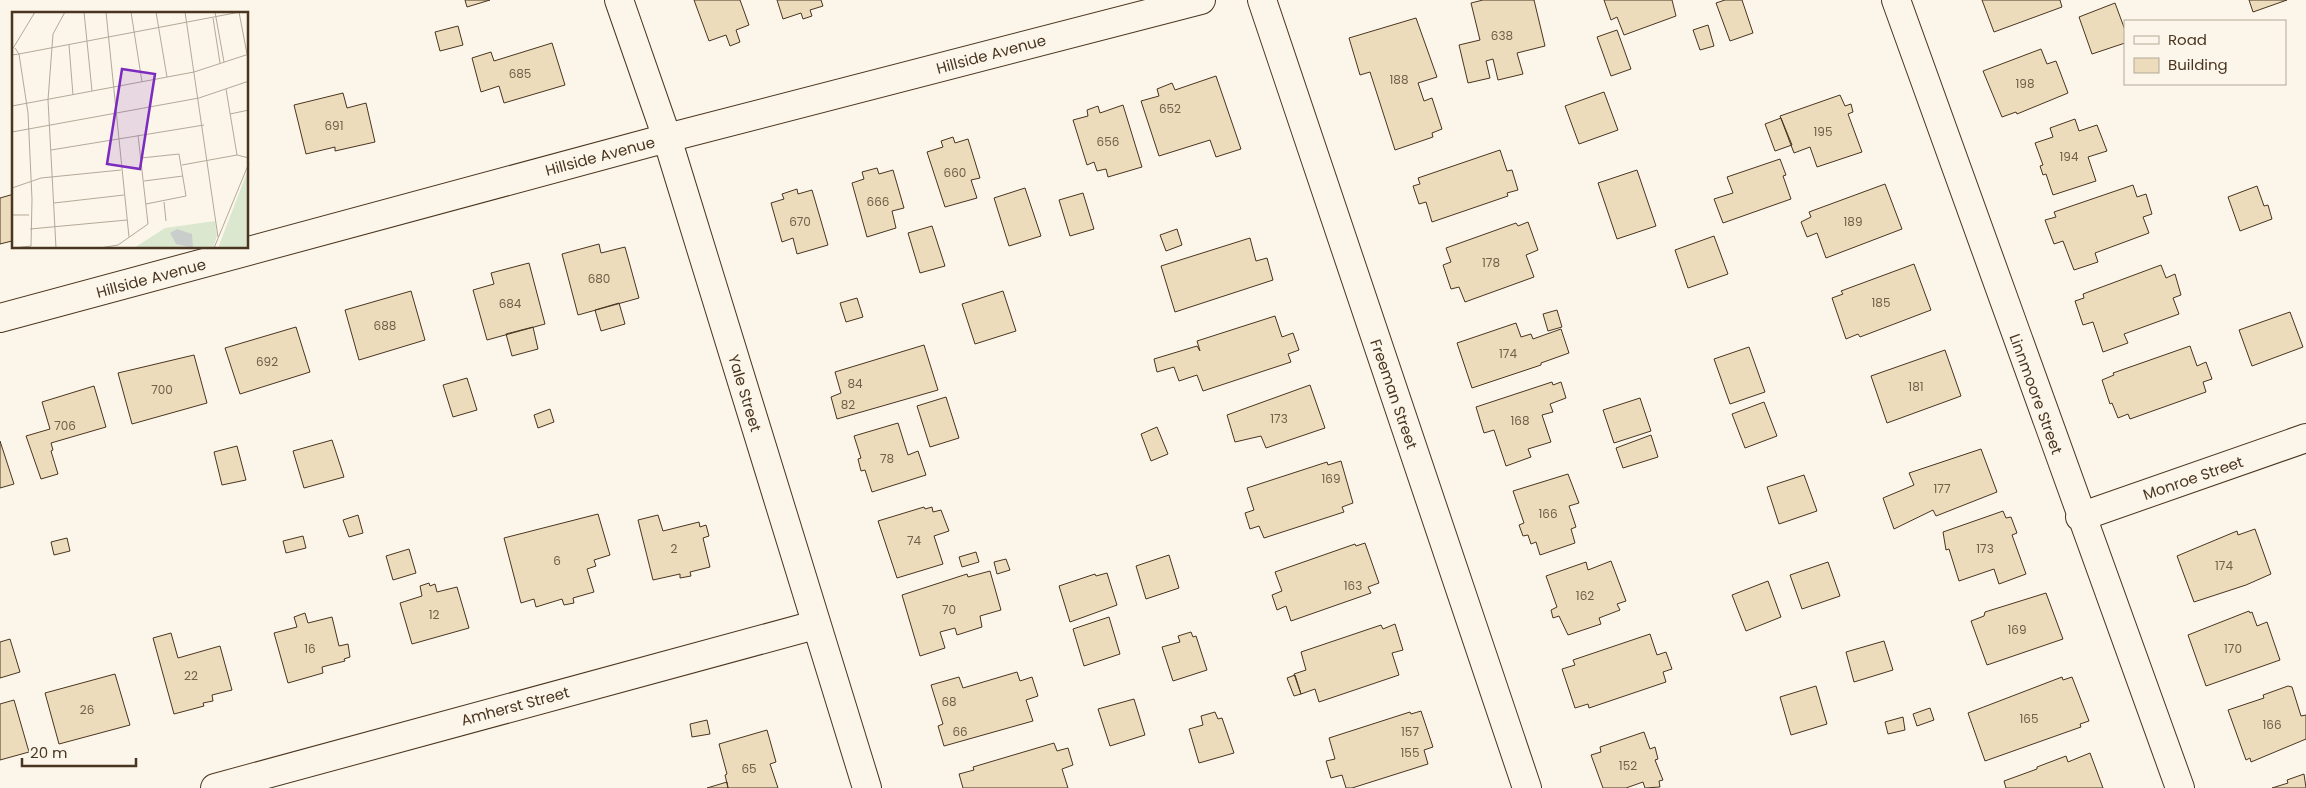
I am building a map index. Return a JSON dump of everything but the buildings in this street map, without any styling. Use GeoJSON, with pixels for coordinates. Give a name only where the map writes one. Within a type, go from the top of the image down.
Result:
{"type":"FeatureCollection","features":[{"type":"Feature","properties":{"kind":"street","name":"Yale Street"},"geometry":{"type":"LineString","coordinates":[[619,0],[667,138],[815,625],[867,788]]}},
{"type":"Feature","properties":{"kind":"street","name":"Hillside Avenue"},"geometry":{"type":"LineString","coordinates":[[0,318],[667,138],[1201,0]]}},
{"type":"Feature","properties":{"kind":"street","name":"Freeman Street"},"geometry":{"type":"LineString","coordinates":[[1262,0],[1527,788]]}},
{"type":"Feature","properties":{"kind":"street","name":"Linnmoore Street"},"geometry":{"type":"LineString","coordinates":[[1896,0],[2080,517],[2180,788]]}},
{"type":"Feature","properties":{"kind":"street","name":"Monroe Street"},"geometry":{"type":"LineString","coordinates":[[2080,517],[2306,438]]}},
{"type":"Feature","properties":{"kind":"street","name":"Amherst Street"},"geometry":{"type":"LineString","coordinates":[[214,788],[279,779],[815,625]]}}]}
